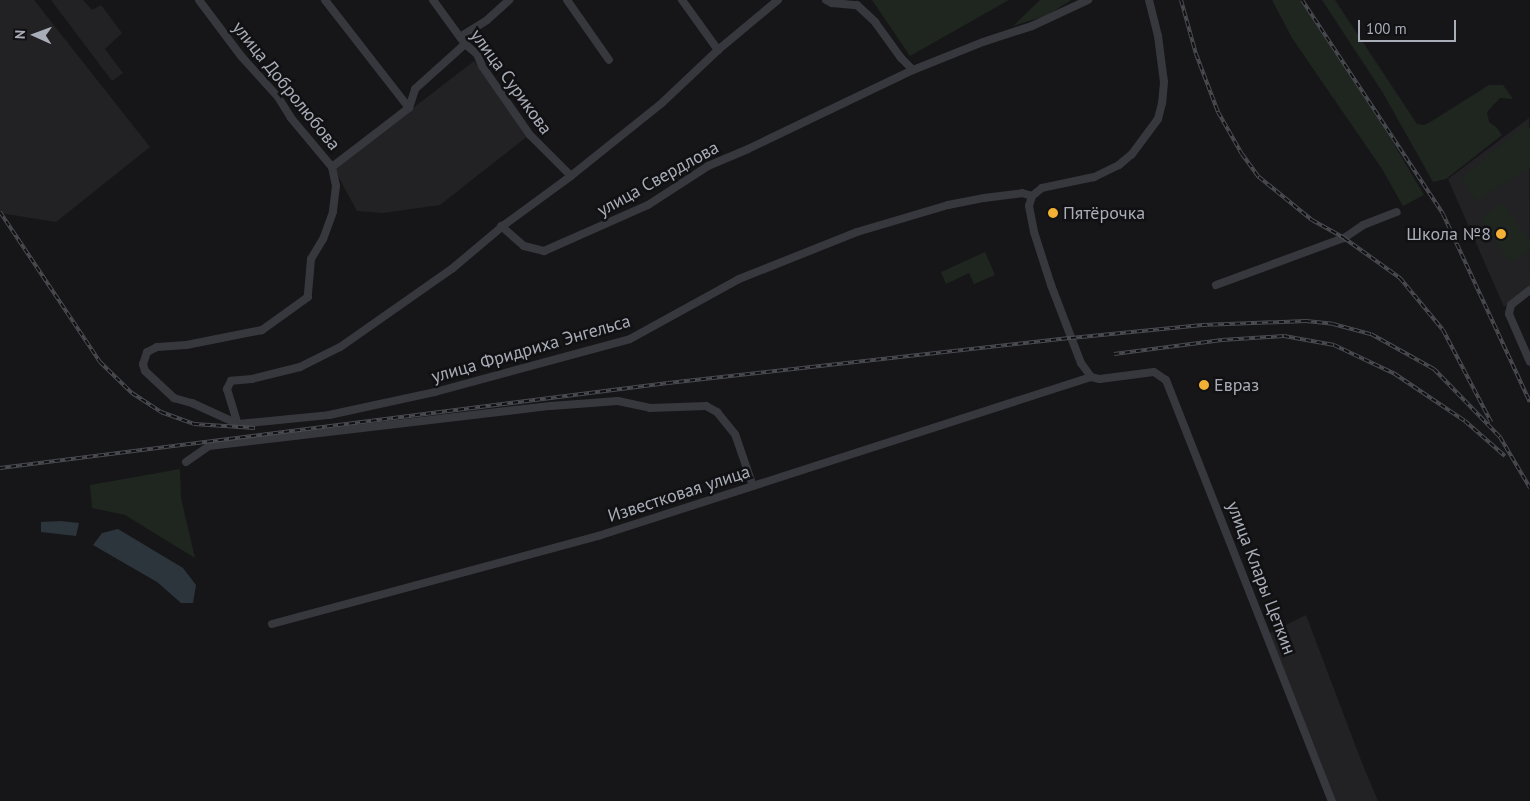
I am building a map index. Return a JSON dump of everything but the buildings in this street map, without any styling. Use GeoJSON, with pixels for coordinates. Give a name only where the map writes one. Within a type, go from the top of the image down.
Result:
{"type":"FeatureCollection","features":[{"type":"Feature","properties":{"kind":"street","name":"улица Добролюбова"},"geometry":{"type":"LineString","coordinates":[[200,0],[241,56],[278,97],[292,118],[332,167]]}},
{"type":"Feature","properties":{"kind":"street"},"geometry":{"type":"LineString","coordinates":[[325,0],[410,108]]}},
{"type":"Feature","properties":{"kind":"street","name":"улица Сурикова"},"geometry":{"type":"LineString","coordinates":[[433,0],[465,44],[477,54],[482,66],[530,135],[571,176]]}},
{"type":"Feature","properties":{"kind":"street"},"geometry":{"type":"LineString","coordinates":[[460,37],[487,20],[509,0]]}},
{"type":"Feature","properties":{"kind":"street"},"geometry":{"type":"LineString","coordinates":[[566,0],[609,60]]}},
{"type":"Feature","properties":{"kind":"street"},"geometry":{"type":"LineString","coordinates":[[682,0],[718,50]]}},
{"type":"Feature","properties":{"kind":"street"},"geometry":{"type":"LineString","coordinates":[[238,424],[227,389],[231,381],[252,379],[300,367],[340,347],[453,268],[501,226],[571,176],[662,104],[718,50],[778,0]]}},
{"type":"Feature","properties":{"kind":"street"},"geometry":{"type":"LineString","coordinates":[[826,0],[832,3],[857,5],[875,22],[901,58],[913,70],[983,42],[1032,26],[1088,0]]}},
{"type":"Feature","properties":{"kind":"street","name":"улица Фридриха Энгельса"},"geometry":{"type":"LineString","coordinates":[[238,424],[329,415],[435,392],[630,339],[738,279],[857,232],[948,206],[984,198],[1022,194],[1032,196],[1042,188],[1094,177],[1119,165],[1132,154],[1158,119],[1164,82],[1158,36],[1149,0]]}},
{"type":"Feature","properties":{"kind":"street"},"geometry":{"type":"LineString","coordinates":[[238,424],[192,403],[174,398],[145,371],[143,364],[147,352],[157,347],[186,345],[262,330],[308,297],[311,259],[323,239],[335,201],[336,186],[332,167],[410,108],[416,89],[465,44]]}},
{"type":"Feature","properties":{"kind":"street","name":"улица Свердлова"},"geometry":{"type":"LineString","coordinates":[[501,226],[524,246],[544,251],[648,205],[708,166],[748,149],[913,70]]}},
{"type":"Feature","properties":{"kind":"street"},"geometry":{"type":"LineString","coordinates":[[1032,196],[1030,206],[1034,232],[1051,285],[1081,364],[1091,377]]}},
{"type":"Feature","properties":{"kind":"street"},"geometry":{"type":"LineString","coordinates":[[1216,285],[1344,238],[1363,224],[1397,212]]}},
{"type":"Feature","properties":{"kind":"street"},"geometry":{"type":"LineString","coordinates":[[1530,290],[1511,305],[1508,314],[1530,362]]}},
{"type":"Feature","properties":{"kind":"street","name":"улица Клары Цеткин"},"geometry":{"type":"LineString","coordinates":[[1091,377],[1100,379],[1154,372],[1166,380],[1332,801]]}},
{"type":"Feature","properties":{"kind":"street","name":"Известковая улица"},"geometry":{"type":"LineString","coordinates":[[272,624],[598,536],[1091,377]]}},
{"type":"Feature","properties":{"kind":"street"},"geometry":{"type":"LineString","coordinates":[[186,462],[209,446],[551,406],[618,401],[650,408],[706,406],[717,412],[734,434],[753,486]]}},
{"type":"Feature","properties":{"kind":"shaded area"},"geometry":{"type":"Polygon","coordinates":[[[0,0],[34,0],[150,147],[56,222],[0,213],[0,0]]]}},
{"type":"Feature","properties":{"kind":"shaded area"},"geometry":{"type":"Polygon","coordinates":[[[51,0],[83,0],[92,10],[101,5],[122,33],[105,49],[123,73],[112,81],[51,0]]]}},
{"type":"Feature","properties":{"kind":"shaded area"},"geometry":{"type":"Polygon","coordinates":[[[872,0],[1009,0],[910,56],[872,0]]]}},
{"type":"Feature","properties":{"kind":"shaded area"},"geometry":{"type":"Polygon","coordinates":[[[1040,0],[1071,0],[1048,15],[1013,26],[1040,0]]]}},
{"type":"Feature","properties":{"kind":"shaded area"},"geometry":{"type":"Polygon","coordinates":[[[1272,0],[1300,0],[1388,134],[1424,195],[1403,206],[1382,169],[1292,38],[1272,0]]]}},
{"type":"Feature","properties":{"kind":"shaded area"},"geometry":{"type":"Polygon","coordinates":[[[1322,0],[1335,0],[1417,124],[1424,125],[1432,121],[1489,85],[1503,85],[1513,99],[1500,98],[1487,112],[1489,122],[1502,135],[1446,179],[1433,182],[1383,93],[1322,0]]]}},
{"type":"Feature","properties":{"kind":"shaded area"},"geometry":{"type":"Polygon","coordinates":[[[474,61],[529,135],[440,205],[383,213],[357,211],[334,169],[474,61]]]}},
{"type":"Feature","properties":{"kind":"shaded area","name":"Школа №8"},"geometry":{"type":"Polygon","coordinates":[[[1529,118],[1530,288],[1504,307],[1448,179],[1529,118]]]}},
{"type":"Feature","properties":{"kind":"shaded area"},"geometry":{"type":"Polygon","coordinates":[[[1526,124],[1530,129],[1530,168],[1476,201],[1462,178],[1526,124]]]}},
{"type":"Feature","properties":{"kind":"shaded area"},"geometry":{"type":"Polygon","coordinates":[[[1498,205],[1504,205],[1530,241],[1530,249],[1513,261],[1507,258],[1482,221],[1484,215],[1498,205]]]}},
{"type":"Feature","properties":{"kind":"shaded area"},"geometry":{"type":"Polygon","coordinates":[[[985,252],[995,275],[974,284],[969,273],[946,284],[941,272],[985,252]]]}},
{"type":"Feature","properties":{"kind":"shaded area"},"geometry":{"type":"Polygon","coordinates":[[[180,469],[181,498],[195,558],[125,515],[92,508],[90,485],[180,469]]]}},
{"type":"Feature","properties":{"kind":"shaded area"},"geometry":{"type":"Polygon","coordinates":[[[41,522],[79,523],[76,536],[41,532],[41,522]]]}},
{"type":"Feature","properties":{"kind":"shaded area"},"geometry":{"type":"Polygon","coordinates":[[[118,529],[183,568],[196,585],[193,603],[181,603],[157,582],[93,545],[102,533],[118,529]]]}},
{"type":"Feature","properties":{"kind":"shaded area"},"geometry":{"type":"Polygon","coordinates":[[[1306,615],[1378,801],[1336,801],[1270,633],[1306,615]]]}},
{"type":"Feature","properties":{"kind":"railway"},"geometry":{"type":"LineString","coordinates":[[1181,0],[1196,54],[1218,112],[1242,154],[1259,177],[1312,220],[1344,238],[1400,278],[1443,330],[1491,422]]}},
{"type":"Feature","properties":{"kind":"railway"},"geometry":{"type":"LineString","coordinates":[[1302,0],[1443,214],[1530,402]]}},
{"type":"Feature","properties":{"kind":"railway"},"geometry":{"type":"LineString","coordinates":[[0,212],[100,362],[132,393],[161,412],[194,424],[255,428]]}},
{"type":"Feature","properties":{"kind":"railway"},"geometry":{"type":"LineString","coordinates":[[0,468],[668,383],[1202,325],[1306,321],[1333,324],[1371,334],[1434,369],[1500,437],[1530,488]]}},
{"type":"Feature","properties":{"kind":"railway"},"geometry":{"type":"LineString","coordinates":[[1114,354],[1222,340],[1284,336],[1334,345],[1395,374],[1465,421],[1505,456]]}},
{"type":"Feature","properties":{"kind":"place","name":"Пятёрочка"},"geometry":{"type":"Point","coordinates":[1053,213]}},
{"type":"Feature","properties":{"kind":"place","name":"Школа №8"},"geometry":{"type":"Point","coordinates":[1501,234]}},
{"type":"Feature","properties":{"kind":"place","name":"Евраз"},"geometry":{"type":"Point","coordinates":[1204,385]}}]}
